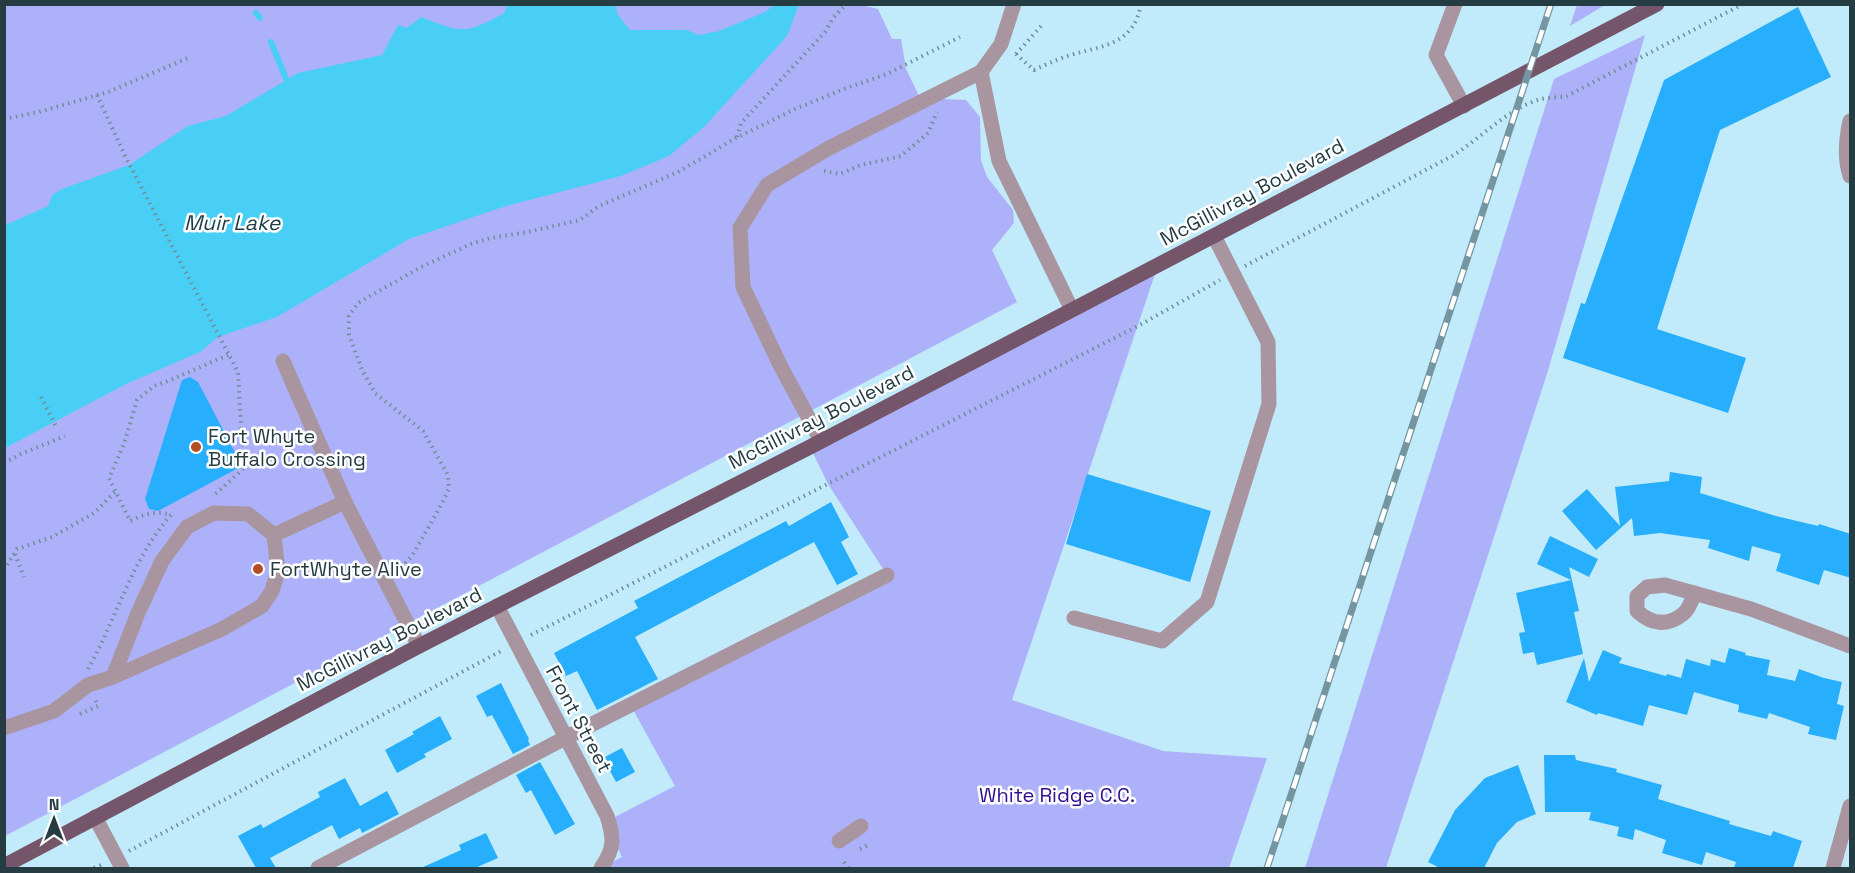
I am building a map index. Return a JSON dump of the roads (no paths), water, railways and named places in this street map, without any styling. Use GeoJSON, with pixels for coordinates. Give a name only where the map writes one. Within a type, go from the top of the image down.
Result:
{"type":"FeatureCollection","features":[{"type":"Feature","properties":{"kind":"main road","name":"McGillivray Boulevard"},"geometry":{"type":"LineString","coordinates":[[4,866],[419,646],[821,441],[1657,4]]}},
{"type":"Feature","properties":{"kind":"street"},"geometry":{"type":"LineString","coordinates":[[821,441],[780,365],[743,287],[740,228],[767,185],[830,148],[981,72],[1001,44],[1014,4]]}},
{"type":"Feature","properties":{"kind":"street"},"geometry":{"type":"LineString","coordinates":[[1455,4],[1436,55],[1464,105]]}},
{"type":"Feature","properties":{"kind":"street"},"geometry":{"type":"LineString","coordinates":[[981,72],[999,161],[1072,310]]}},
{"type":"Feature","properties":{"kind":"street"},"geometry":{"type":"LineString","coordinates":[[1851,121],[1847,133],[1846,164],[1851,176]]}},
{"type":"Feature","properties":{"kind":"street"},"geometry":{"type":"LineString","coordinates":[[1074,618],[1162,641],[1207,602],[1269,404],[1268,342],[1214,236]]}},
{"type":"Feature","properties":{"kind":"street"},"geometry":{"type":"LineString","coordinates":[[283,361],[345,502],[419,646]]}},
{"type":"Feature","properties":{"kind":"street"},"geometry":{"type":"LineString","coordinates":[[274,535],[345,502]]}},
{"type":"Feature","properties":{"kind":"street"},"geometry":{"type":"LineString","coordinates":[[4,728],[54,711],[88,685],[113,677],[222,629],[262,606],[272,591],[278,571],[274,535],[248,514],[214,513],[187,527],[162,561],[138,613],[113,677]]}},
{"type":"Feature","properties":{"kind":"street"},"geometry":{"type":"LineString","coordinates":[[318,868],[566,738],[887,575]]}},
{"type":"Feature","properties":{"kind":"street"},"geometry":{"type":"LineString","coordinates":[[1695,593],[1751,609],[1851,646]]}},
{"type":"Feature","properties":{"kind":"street","name":"Front Street"},"geometry":{"type":"LineString","coordinates":[[497,606],[606,816],[613,836],[610,855],[601,868]]}},
{"type":"Feature","properties":{"kind":"street"},"geometry":{"type":"LineString","coordinates":[[1833,868],[1851,806]]}},
{"type":"Feature","properties":{"kind":"street"},"geometry":{"type":"LineString","coordinates":[[95,817],[119,863]]}},
{"type":"Feature","properties":{"kind":"street"},"geometry":{"type":"LineString","coordinates":[[839,841],[861,826]]}},
{"type":"Feature","properties":{"kind":"water","name":"Muir Lake"},"geometry":{"type":"Polygon","coordinates":[[[508,4],[615,5],[618,15],[630,30],[687,30],[699,35],[719,31],[765,12],[774,5],[799,5],[787,36],[704,127],[669,156],[621,176],[506,206],[409,239],[277,317],[218,337],[200,352],[128,383],[5,448],[5,222],[8,224],[48,206],[52,195],[62,189],[129,165],[188,126],[226,116],[298,73],[382,55],[398,25],[407,28],[421,17],[455,29],[471,28],[504,13],[508,4]]]}},
{"type":"Feature","properties":{"kind":"waterway"},"geometry":{"type":"LineString","coordinates":[[256,13],[260,18]]}},
{"type":"Feature","properties":{"kind":"waterway"},"geometry":{"type":"LineString","coordinates":[[271,42],[287,81]]}},
{"type":"Feature","properties":{"kind":"railway"},"geometry":{"type":"LineString","coordinates":[[1267,868],[1551,4]]}},
{"type":"Feature","properties":{"kind":"place","name":"Fort Whyte Buffalo Crossing"},"geometry":{"type":"Point","coordinates":[196,447]}},
{"type":"Feature","properties":{"kind":"place","name":"FortWhyte Alive"},"geometry":{"type":"Point","coordinates":[258,569]}},
{"type":"Feature","properties":{"kind":"park label","name":"White Ridge C.C."},"geometry":{"type":"Point","coordinates":[1057,795]}}]}
